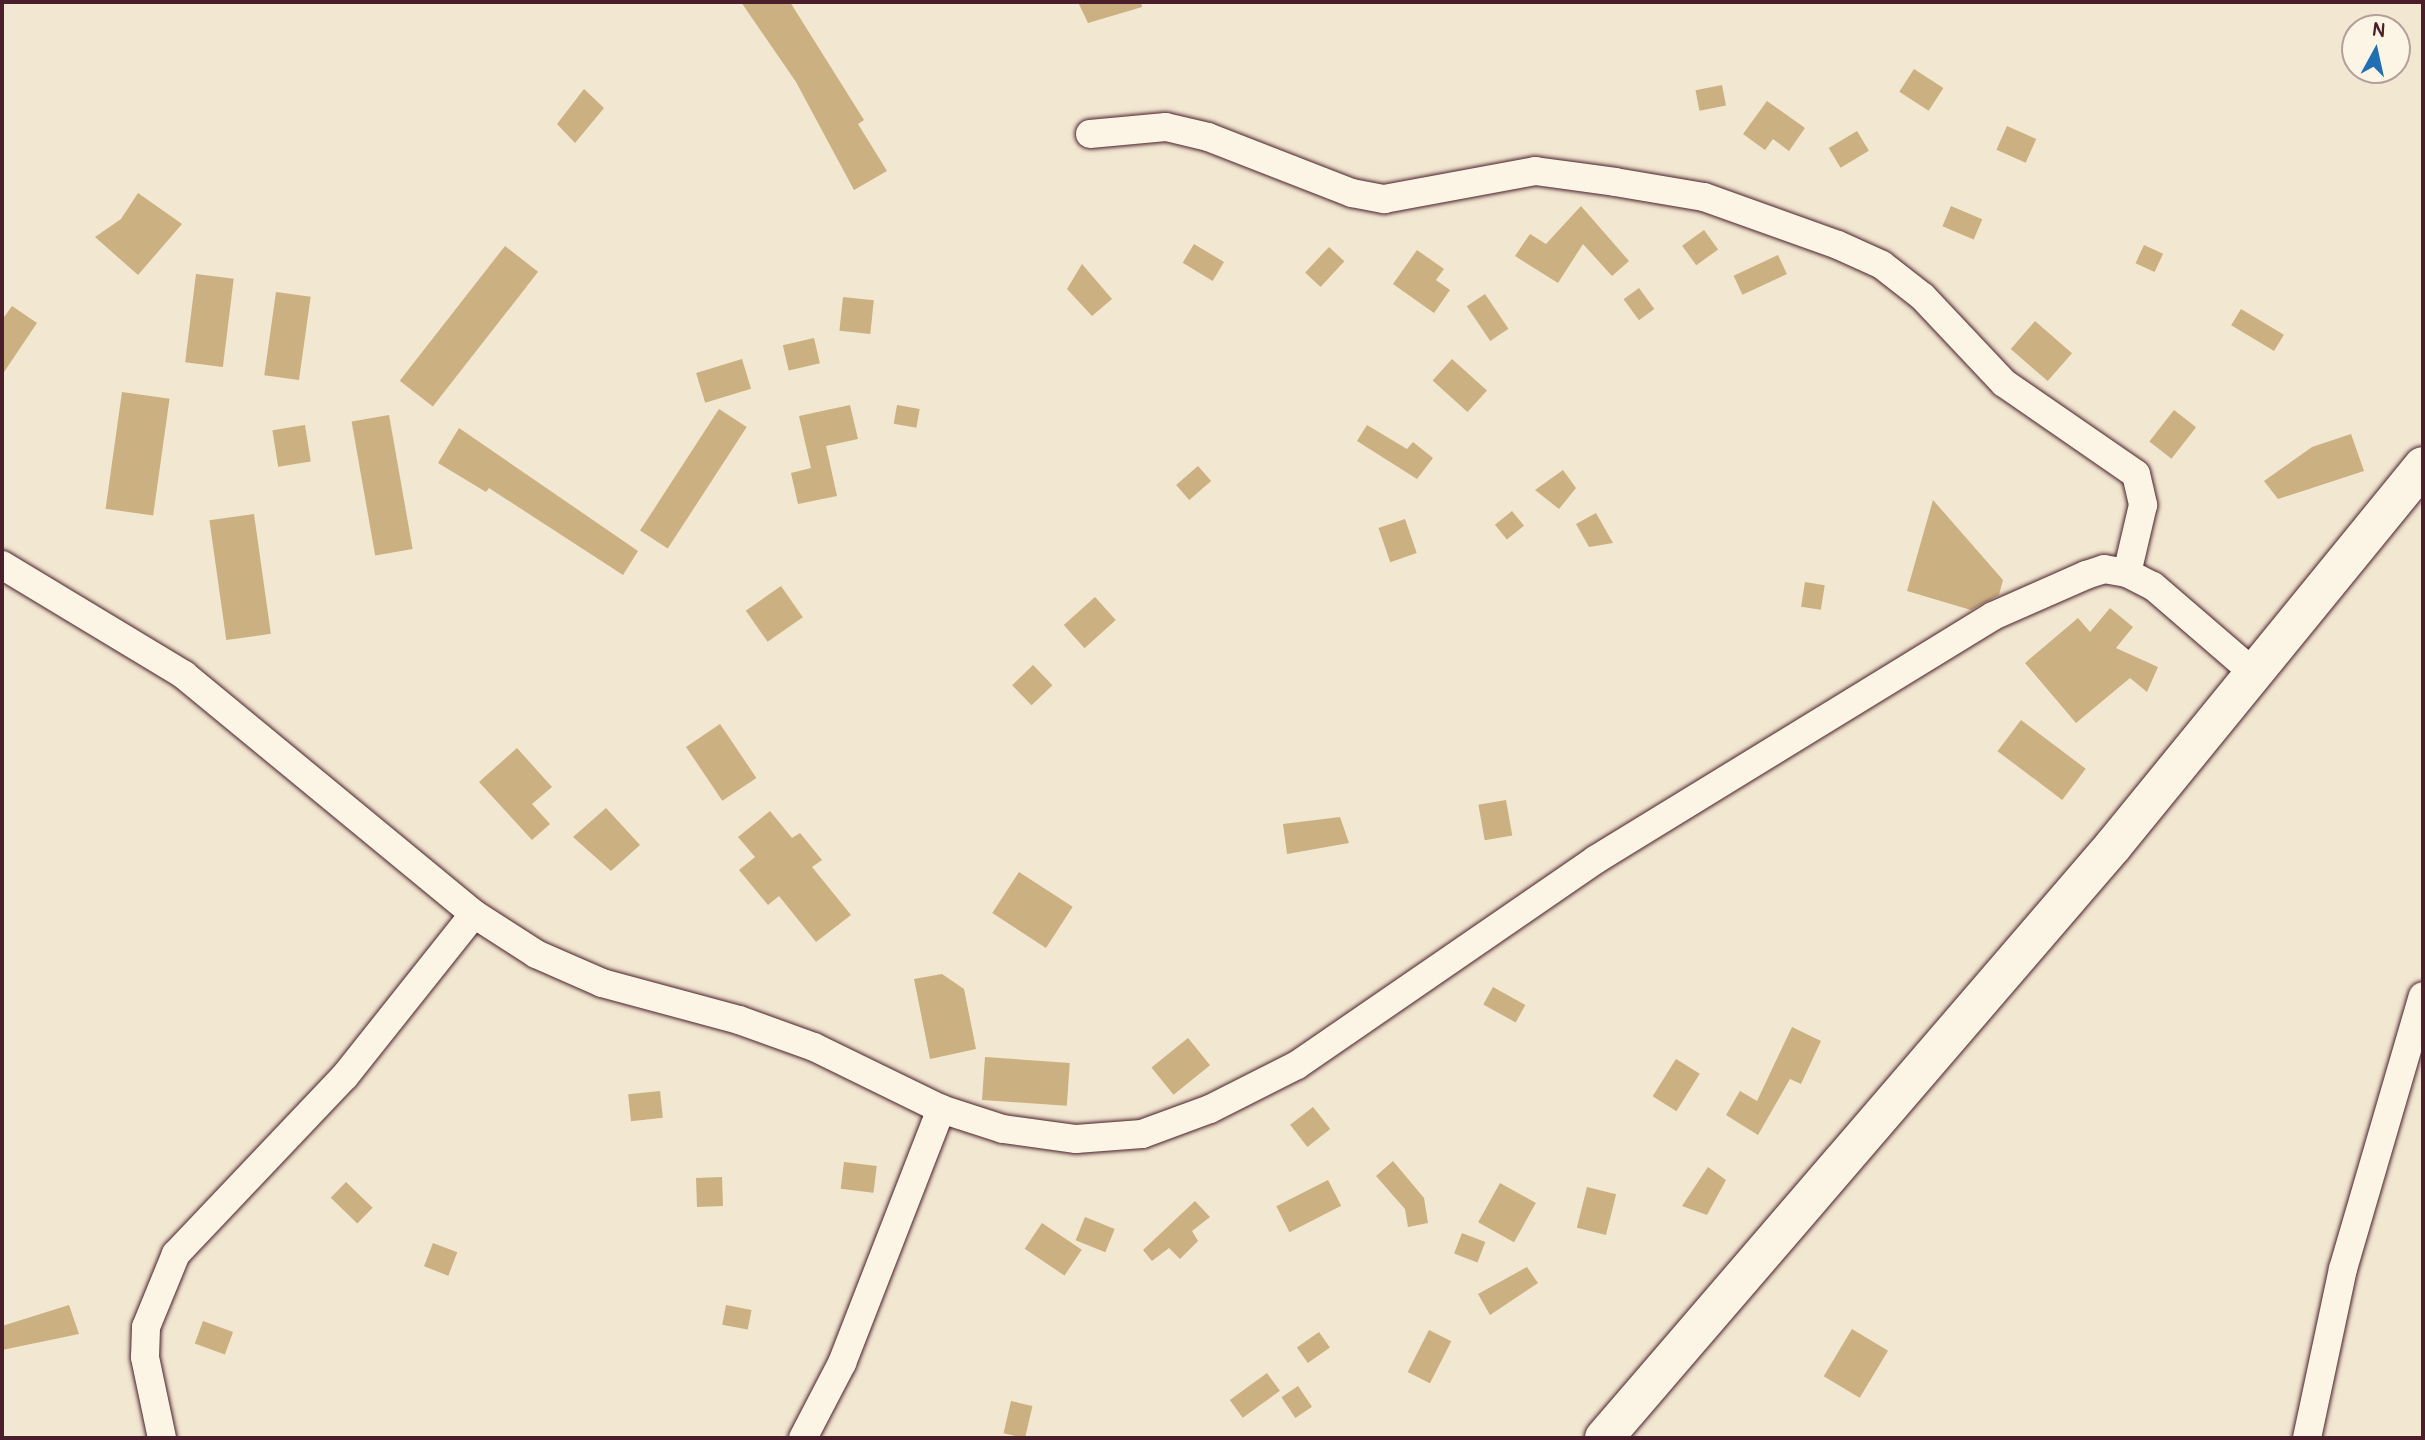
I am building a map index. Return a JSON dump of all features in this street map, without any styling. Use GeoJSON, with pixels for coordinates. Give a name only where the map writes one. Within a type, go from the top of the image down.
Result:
{"type":"FeatureCollection","features":[{"type":"Feature","properties":{"kind":"highway"},"geometry":{"type":"LineString","coordinates":[[1604,1438],[2255,674],[2423,466]]}},
{"type":"Feature","properties":{"kind":"street"},"geometry":{"type":"LineString","coordinates":[[1090,134],[1166,127],[1208,137],[1342,190],[1384,199],[1535,172],[1615,182],[1704,197],[1838,245],[1882,265],[1923,297],[2004,383],[2136,474],[2143,505],[2127,573]]}},
{"type":"Feature","properties":{"kind":"street"},"geometry":{"type":"LineString","coordinates":[[2,565],[184,675],[474,915],[536,954],[602,983],[789,1038],[941,1110],[1003,1129],[1076,1139],[1142,1134],[1210,1109],[1297,1065],[1595,860],[1993,616],[2086,575],[2104,569],[2127,573],[2153,586],[2255,674]]}},
{"type":"Feature","properties":{"kind":"street"},"geometry":{"type":"LineString","coordinates":[[162,1438],[145,1357],[146,1327],[176,1254],[353,1066],[474,915]]}},
{"type":"Feature","properties":{"kind":"street"},"geometry":{"type":"LineString","coordinates":[[2307,1438],[2343,1269],[2423,996]]}},
{"type":"Feature","properties":{"kind":"street"},"geometry":{"type":"LineString","coordinates":[[803,1438],[842,1363],[941,1110]]}},
{"type":"Feature","properties":{"kind":"building"},"geometry":{"type":"Polygon","coordinates":[[[741,2],[790,2],[864,120],[858,124],[887,171],[854,190],[796,82],[741,2]]]}},
{"type":"Feature","properties":{"kind":"building"},"geometry":{"type":"Polygon","coordinates":[[[1078,2],[1141,2],[1142,7],[1088,23],[1078,2]]]}},
{"type":"Feature","properties":{"kind":"building"},"geometry":{"type":"Polygon","coordinates":[[[1914,69],[1943,88],[1929,111],[1899,92],[1914,69]]]}},
{"type":"Feature","properties":{"kind":"building"},"geometry":{"type":"Polygon","coordinates":[[[1722,85],[1726,106],[1700,111],[1695,90],[1722,85]]]}},
{"type":"Feature","properties":{"kind":"building"},"geometry":{"type":"Polygon","coordinates":[[[584,89],[604,108],[575,143],[557,124],[584,89]]]}},
{"type":"Feature","properties":{"kind":"building"},"geometry":{"type":"Polygon","coordinates":[[[1767,101],[1805,128],[1789,151],[1773,139],[1765,150],[1743,134],[1767,101]]]}},
{"type":"Feature","properties":{"kind":"building"},"geometry":{"type":"Polygon","coordinates":[[[2007,126],[2036,139],[2026,163],[1996,150],[2007,126]]]}},
{"type":"Feature","properties":{"kind":"building"},"geometry":{"type":"Polygon","coordinates":[[[1857,131],[1869,151],[1841,168],[1829,148],[1857,131]]]}},
{"type":"Feature","properties":{"kind":"building"},"geometry":{"type":"Polygon","coordinates":[[[138,193],[182,224],[138,275],[95,237],[121,219],[138,193]]]}},
{"type":"Feature","properties":{"kind":"building"},"geometry":{"type":"Polygon","coordinates":[[[1581,206],[1629,261],[1612,276],[1583,244],[1558,283],[1515,256],[1530,234],[1546,244],[1581,206]]]}},
{"type":"Feature","properties":{"kind":"building"},"geometry":{"type":"Polygon","coordinates":[[[1951,206],[1982,219],[1974,240],[1942,226],[1951,206]]]}},
{"type":"Feature","properties":{"kind":"building"},"geometry":{"type":"Polygon","coordinates":[[[1704,230],[1718,249],[1696,265],[1682,246],[1704,230]]]}},
{"type":"Feature","properties":{"kind":"building"},"geometry":{"type":"Polygon","coordinates":[[[1194,244],[1224,262],[1213,281],[1183,263],[1194,244]]]}},
{"type":"Feature","properties":{"kind":"building"},"geometry":{"type":"Polygon","coordinates":[[[2144,245],[2163,254],[2155,272],[2136,263],[2144,245]]]}},
{"type":"Feature","properties":{"kind":"building"},"geometry":{"type":"Polygon","coordinates":[[[505,246],[538,272],[433,407],[400,381],[505,246]]]}},
{"type":"Feature","properties":{"kind":"building"},"geometry":{"type":"Polygon","coordinates":[[[1329,247],[1344,261],[1320,287],[1305,273],[1329,247]]]}},
{"type":"Feature","properties":{"kind":"building"},"geometry":{"type":"Polygon","coordinates":[[[1417,250],[1444,269],[1436,280],[1450,290],[1434,313],[1393,284],[1417,250]]]}},
{"type":"Feature","properties":{"kind":"building"},"geometry":{"type":"Polygon","coordinates":[[[1778,255],[1787,274],[1742,295],[1734,276],[1778,255]]]}},
{"type":"Feature","properties":{"kind":"building"},"geometry":{"type":"Polygon","coordinates":[[[1082,264],[1112,299],[1092,316],[1067,289],[1082,264]]]}},
{"type":"Feature","properties":{"kind":"building"},"geometry":{"type":"Polygon","coordinates":[[[196,274],[234,279],[223,367],[185,362],[196,274]]]}},
{"type":"Feature","properties":{"kind":"building"},"geometry":{"type":"Polygon","coordinates":[[[1639,288],[1654,309],[1639,320],[1624,299],[1639,288]]]}},
{"type":"Feature","properties":{"kind":"building"},"geometry":{"type":"Polygon","coordinates":[[[276,292],[311,297],[299,380],[264,375],[276,292]]]}},
{"type":"Feature","properties":{"kind":"building"},"geometry":{"type":"Polygon","coordinates":[[[1485,294],[1508,329],[1490,341],[1467,306],[1485,294]]]}},
{"type":"Feature","properties":{"kind":"building"},"geometry":{"type":"Polygon","coordinates":[[[843,297],[874,300],[870,334],[839,331],[843,297]]]}},
{"type":"Feature","properties":{"kind":"building"},"geometry":{"type":"Polygon","coordinates":[[[12,306],[37,323],[2,375],[2,320],[12,306]]]}},
{"type":"Feature","properties":{"kind":"building"},"geometry":{"type":"Polygon","coordinates":[[[2241,309],[2284,335],[2274,351],[2231,325],[2241,309]]]}},
{"type":"Feature","properties":{"kind":"building"},"geometry":{"type":"Polygon","coordinates":[[[2035,321],[2072,353],[2048,381],[2011,349],[2035,321]]]}},
{"type":"Feature","properties":{"kind":"building"},"geometry":{"type":"Polygon","coordinates":[[[814,338],[820,363],[789,371],[783,345],[814,338]]]}},
{"type":"Feature","properties":{"kind":"building"},"geometry":{"type":"Polygon","coordinates":[[[742,359],[751,389],[705,403],[696,373],[742,359]]]}},
{"type":"Feature","properties":{"kind":"building"},"geometry":{"type":"Polygon","coordinates":[[[1452,359],[1487,390],[1468,412],[1433,381],[1452,359]]]}},
{"type":"Feature","properties":{"kind":"building"},"geometry":{"type":"Polygon","coordinates":[[[122,392],[170,399],[153,516],[106,509],[122,392]]]}},
{"type":"Feature","properties":{"kind":"building"},"geometry":{"type":"Polygon","coordinates":[[[850,405],[858,439],[826,446],[837,496],[798,504],[791,473],[811,468],[799,416],[850,405]]]}},
{"type":"Feature","properties":{"kind":"building"},"geometry":{"type":"Polygon","coordinates":[[[897,405],[920,409],[916,428],[894,424],[897,405]]]}},
{"type":"Feature","properties":{"kind":"building"},"geometry":{"type":"Polygon","coordinates":[[[719,409],[747,427],[668,549],[640,531],[719,409]]]}},
{"type":"Feature","properties":{"kind":"building"},"geometry":{"type":"Polygon","coordinates":[[[2174,410],[2196,427],[2171,459],[2149,442],[2174,410]]]}},
{"type":"Feature","properties":{"kind":"building"},"geometry":{"type":"Polygon","coordinates":[[[389,415],[413,549],[375,556],[352,422],[389,415]]]}},
{"type":"Feature","properties":{"kind":"building"},"geometry":{"type":"Polygon","coordinates":[[[305,425],[311,462],[278,467],[272,430],[305,425]]]}},
{"type":"Feature","properties":{"kind":"building"},"geometry":{"type":"Polygon","coordinates":[[[1367,425],[1407,449],[1413,442],[1433,458],[1417,479],[1357,441],[1367,425]]]}},
{"type":"Feature","properties":{"kind":"building"},"geometry":{"type":"Polygon","coordinates":[[[459,428],[638,551],[623,575],[489,488],[486,492],[438,463],[459,428]]]}},
{"type":"Feature","properties":{"kind":"building"},"geometry":{"type":"Polygon","coordinates":[[[2351,434],[2364,471],[2278,499],[2264,481],[2312,447],[2351,434]]]}},
{"type":"Feature","properties":{"kind":"building"},"geometry":{"type":"Polygon","coordinates":[[[1198,466],[1211,481],[1189,500],[1176,485],[1198,466]]]}},
{"type":"Feature","properties":{"kind":"building"},"geometry":{"type":"Polygon","coordinates":[[[1563,470],[1576,488],[1559,509],[1535,490],[1563,470]]]}},
{"type":"Feature","properties":{"kind":"building"},"geometry":{"type":"Polygon","coordinates":[[[1933,500],[2003,580],[1999,595],[1971,610],[1907,591],[1933,500]]]}},
{"type":"Feature","properties":{"kind":"building"},"geometry":{"type":"Polygon","coordinates":[[[1512,511],[1524,526],[1507,540],[1495,525],[1512,511]]]}},
{"type":"Feature","properties":{"kind":"building"},"geometry":{"type":"Polygon","coordinates":[[[1596,513],[1613,543],[1589,547],[1576,524],[1596,513]]]}},
{"type":"Feature","properties":{"kind":"building"},"geometry":{"type":"Polygon","coordinates":[[[254,514],[271,634],[226,640],[209,520],[254,514]]]}},
{"type":"Feature","properties":{"kind":"building"},"geometry":{"type":"Polygon","coordinates":[[[1405,519],[1417,553],[1390,562],[1379,528],[1405,519]]]}},
{"type":"Feature","properties":{"kind":"building"},"geometry":{"type":"Polygon","coordinates":[[[1805,582],[1825,585],[1821,610],[1801,607],[1805,582]]]}},
{"type":"Feature","properties":{"kind":"building"},"geometry":{"type":"Polygon","coordinates":[[[781,586],[803,617],[768,642],[746,611],[781,586]]]}},
{"type":"Feature","properties":{"kind":"building"},"geometry":{"type":"Polygon","coordinates":[[[1095,597],[1116,620],[1085,648],[1064,625],[1095,597]]]}},
{"type":"Feature","properties":{"kind":"building"},"geometry":{"type":"Polygon","coordinates":[[[2110,608],[2133,627],[2116,648],[2158,667],[2147,692],[2130,678],[2076,723],[2025,663],[2078,618],[2090,632],[2110,608]]]}},
{"type":"Feature","properties":{"kind":"building"},"geometry":{"type":"Polygon","coordinates":[[[1033,665],[1052,685],[1032,705],[1012,685],[1033,665]]]}},
{"type":"Feature","properties":{"kind":"building"},"geometry":{"type":"Polygon","coordinates":[[[2021,720],[2086,769],[2062,800],[1998,751],[2021,720]]]}},
{"type":"Feature","properties":{"kind":"building"},"geometry":{"type":"Polygon","coordinates":[[[720,724],[756,778],[722,801],[686,747],[720,724]]]}},
{"type":"Feature","properties":{"kind":"building"},"geometry":{"type":"Polygon","coordinates":[[[517,748],[552,787],[532,804],[550,824],[532,840],[479,782],[517,748]]]}},
{"type":"Feature","properties":{"kind":"building"},"geometry":{"type":"Polygon","coordinates":[[[1506,800],[1512,835],[1485,840],[1478,805],[1506,800]]]}},
{"type":"Feature","properties":{"kind":"building"},"geometry":{"type":"Polygon","coordinates":[[[606,808],[640,845],[611,871],[573,837],[606,808]]]}},
{"type":"Feature","properties":{"kind":"building"},"geometry":{"type":"Polygon","coordinates":[[[770,811],[792,838],[800,833],[822,860],[812,867],[851,915],[816,942],[779,896],[768,905],[739,870],[755,857],[738,837],[770,811]]]}},
{"type":"Feature","properties":{"kind":"building"},"geometry":{"type":"Polygon","coordinates":[[[1340,817],[1349,843],[1287,854],[1283,824],[1340,817]]]}},
{"type":"Feature","properties":{"kind":"building"},"geometry":{"type":"Polygon","coordinates":[[[1019,872],[1073,907],[1046,948],[992,913],[1019,872]]]}},
{"type":"Feature","properties":{"kind":"building"},"geometry":{"type":"Polygon","coordinates":[[[942,974],[964,989],[976,1049],[930,1059],[914,979],[942,974]]]}},
{"type":"Feature","properties":{"kind":"building"},"geometry":{"type":"Polygon","coordinates":[[[1493,987],[1525,1005],[1516,1022],[1483,1004],[1493,987]]]}},
{"type":"Feature","properties":{"kind":"building"},"geometry":{"type":"Polygon","coordinates":[[[1792,1027],[1821,1041],[1801,1084],[1790,1079],[1758,1135],[1726,1115],[1740,1091],[1757,1101],[1792,1027]]]}},
{"type":"Feature","properties":{"kind":"building"},"geometry":{"type":"Polygon","coordinates":[[[1188,1038],[1210,1065],[1174,1095],[1151,1068],[1188,1038]]]}},
{"type":"Feature","properties":{"kind":"building"},"geometry":{"type":"Polygon","coordinates":[[[985,1057],[1070,1063],[1067,1106],[982,1100],[985,1057]]]}},
{"type":"Feature","properties":{"kind":"building"},"geometry":{"type":"Polygon","coordinates":[[[1676,1059],[1700,1074],[1676,1111],[1653,1096],[1676,1059]]]}},
{"type":"Feature","properties":{"kind":"building"},"geometry":{"type":"Polygon","coordinates":[[[660,1091],[663,1118],[631,1121],[628,1094],[660,1091]]]}},
{"type":"Feature","properties":{"kind":"building"},"geometry":{"type":"Polygon","coordinates":[[[1313,1107],[1330,1129],[1307,1147],[1290,1125],[1313,1107]]]}},
{"type":"Feature","properties":{"kind":"building"},"geometry":{"type":"Polygon","coordinates":[[[1393,1161],[1424,1198],[1428,1223],[1408,1227],[1405,1209],[1376,1176],[1393,1161]]]}},
{"type":"Feature","properties":{"kind":"building"},"geometry":{"type":"Polygon","coordinates":[[[844,1162],[877,1166],[873,1193],[841,1189],[844,1162]]]}},
{"type":"Feature","properties":{"kind":"building"},"geometry":{"type":"Polygon","coordinates":[[[1708,1167],[1726,1180],[1707,1215],[1682,1206],[1708,1167]]]}},
{"type":"Feature","properties":{"kind":"building"},"geometry":{"type":"Polygon","coordinates":[[[722,1177],[723,1206],[697,1207],[696,1178],[722,1177]]]}},
{"type":"Feature","properties":{"kind":"building"},"geometry":{"type":"Polygon","coordinates":[[[1328,1180],[1341,1206],[1289,1232],[1276,1206],[1328,1180]]]}},
{"type":"Feature","properties":{"kind":"building"},"geometry":{"type":"Polygon","coordinates":[[[346,1182],[373,1208],[357,1224],[331,1198],[346,1182]]]}},
{"type":"Feature","properties":{"kind":"building"},"geometry":{"type":"Polygon","coordinates":[[[1500,1183],[1536,1203],[1514,1242],[1478,1222],[1500,1183]]]}},
{"type":"Feature","properties":{"kind":"building"},"geometry":{"type":"Polygon","coordinates":[[[1587,1187],[1616,1194],[1606,1235],[1577,1228],[1587,1187]]]}},
{"type":"Feature","properties":{"kind":"building"},"geometry":{"type":"Polygon","coordinates":[[[1195,1201],[1210,1217],[1192,1231],[1198,1241],[1180,1259],[1169,1248],[1152,1261],[1143,1250],[1195,1201]]]}},
{"type":"Feature","properties":{"kind":"building"},"geometry":{"type":"Polygon","coordinates":[[[1085,1217],[1115,1229],[1105,1252],[1076,1240],[1085,1217]]]}},
{"type":"Feature","properties":{"kind":"building"},"geometry":{"type":"Polygon","coordinates":[[[1042,1223],[1082,1250],[1064,1276],[1025,1249],[1042,1223]]]}},
{"type":"Feature","properties":{"kind":"building"},"geometry":{"type":"Polygon","coordinates":[[[1462,1233],[1485,1242],[1477,1262],[1454,1254],[1462,1233]]]}},
{"type":"Feature","properties":{"kind":"building"},"geometry":{"type":"Polygon","coordinates":[[[433,1243],[457,1252],[448,1276],[424,1266],[433,1243]]]}},
{"type":"Feature","properties":{"kind":"building"},"geometry":{"type":"Polygon","coordinates":[[[1527,1267],[1538,1283],[1490,1315],[1478,1294],[1527,1267]]]}},
{"type":"Feature","properties":{"kind":"building"},"geometry":{"type":"Polygon","coordinates":[[[69,1305],[79,1334],[2,1350],[2,1326],[69,1305]]]}},
{"type":"Feature","properties":{"kind":"building"},"geometry":{"type":"Polygon","coordinates":[[[726,1305],[752,1310],[748,1330],[722,1325],[726,1305]]]}},
{"type":"Feature","properties":{"kind":"building"},"geometry":{"type":"Polygon","coordinates":[[[203,1321],[233,1332],[225,1354],[195,1344],[203,1321]]]}},
{"type":"Feature","properties":{"kind":"building"},"geometry":{"type":"Polygon","coordinates":[[[1852,1329],[1888,1351],[1860,1398],[1824,1376],[1852,1329]]]}},
{"type":"Feature","properties":{"kind":"building"},"geometry":{"type":"Polygon","coordinates":[[[1429,1330],[1451,1341],[1430,1383],[1408,1372],[1429,1330]]]}},
{"type":"Feature","properties":{"kind":"building"},"geometry":{"type":"Polygon","coordinates":[[[1319,1332],[1330,1348],[1308,1363],[1297,1347],[1319,1332]]]}},
{"type":"Feature","properties":{"kind":"building"},"geometry":{"type":"Polygon","coordinates":[[[1267,1373],[1280,1391],[1243,1418],[1230,1400],[1267,1373]]]}},
{"type":"Feature","properties":{"kind":"building"},"geometry":{"type":"Polygon","coordinates":[[[1298,1386],[1312,1407],[1295,1418],[1281,1397],[1298,1386]]]}},
{"type":"Feature","properties":{"kind":"building"},"geometry":{"type":"Polygon","coordinates":[[[1011,1401],[1032,1406],[1025,1438],[1004,1433],[1011,1401]]]}}]}
